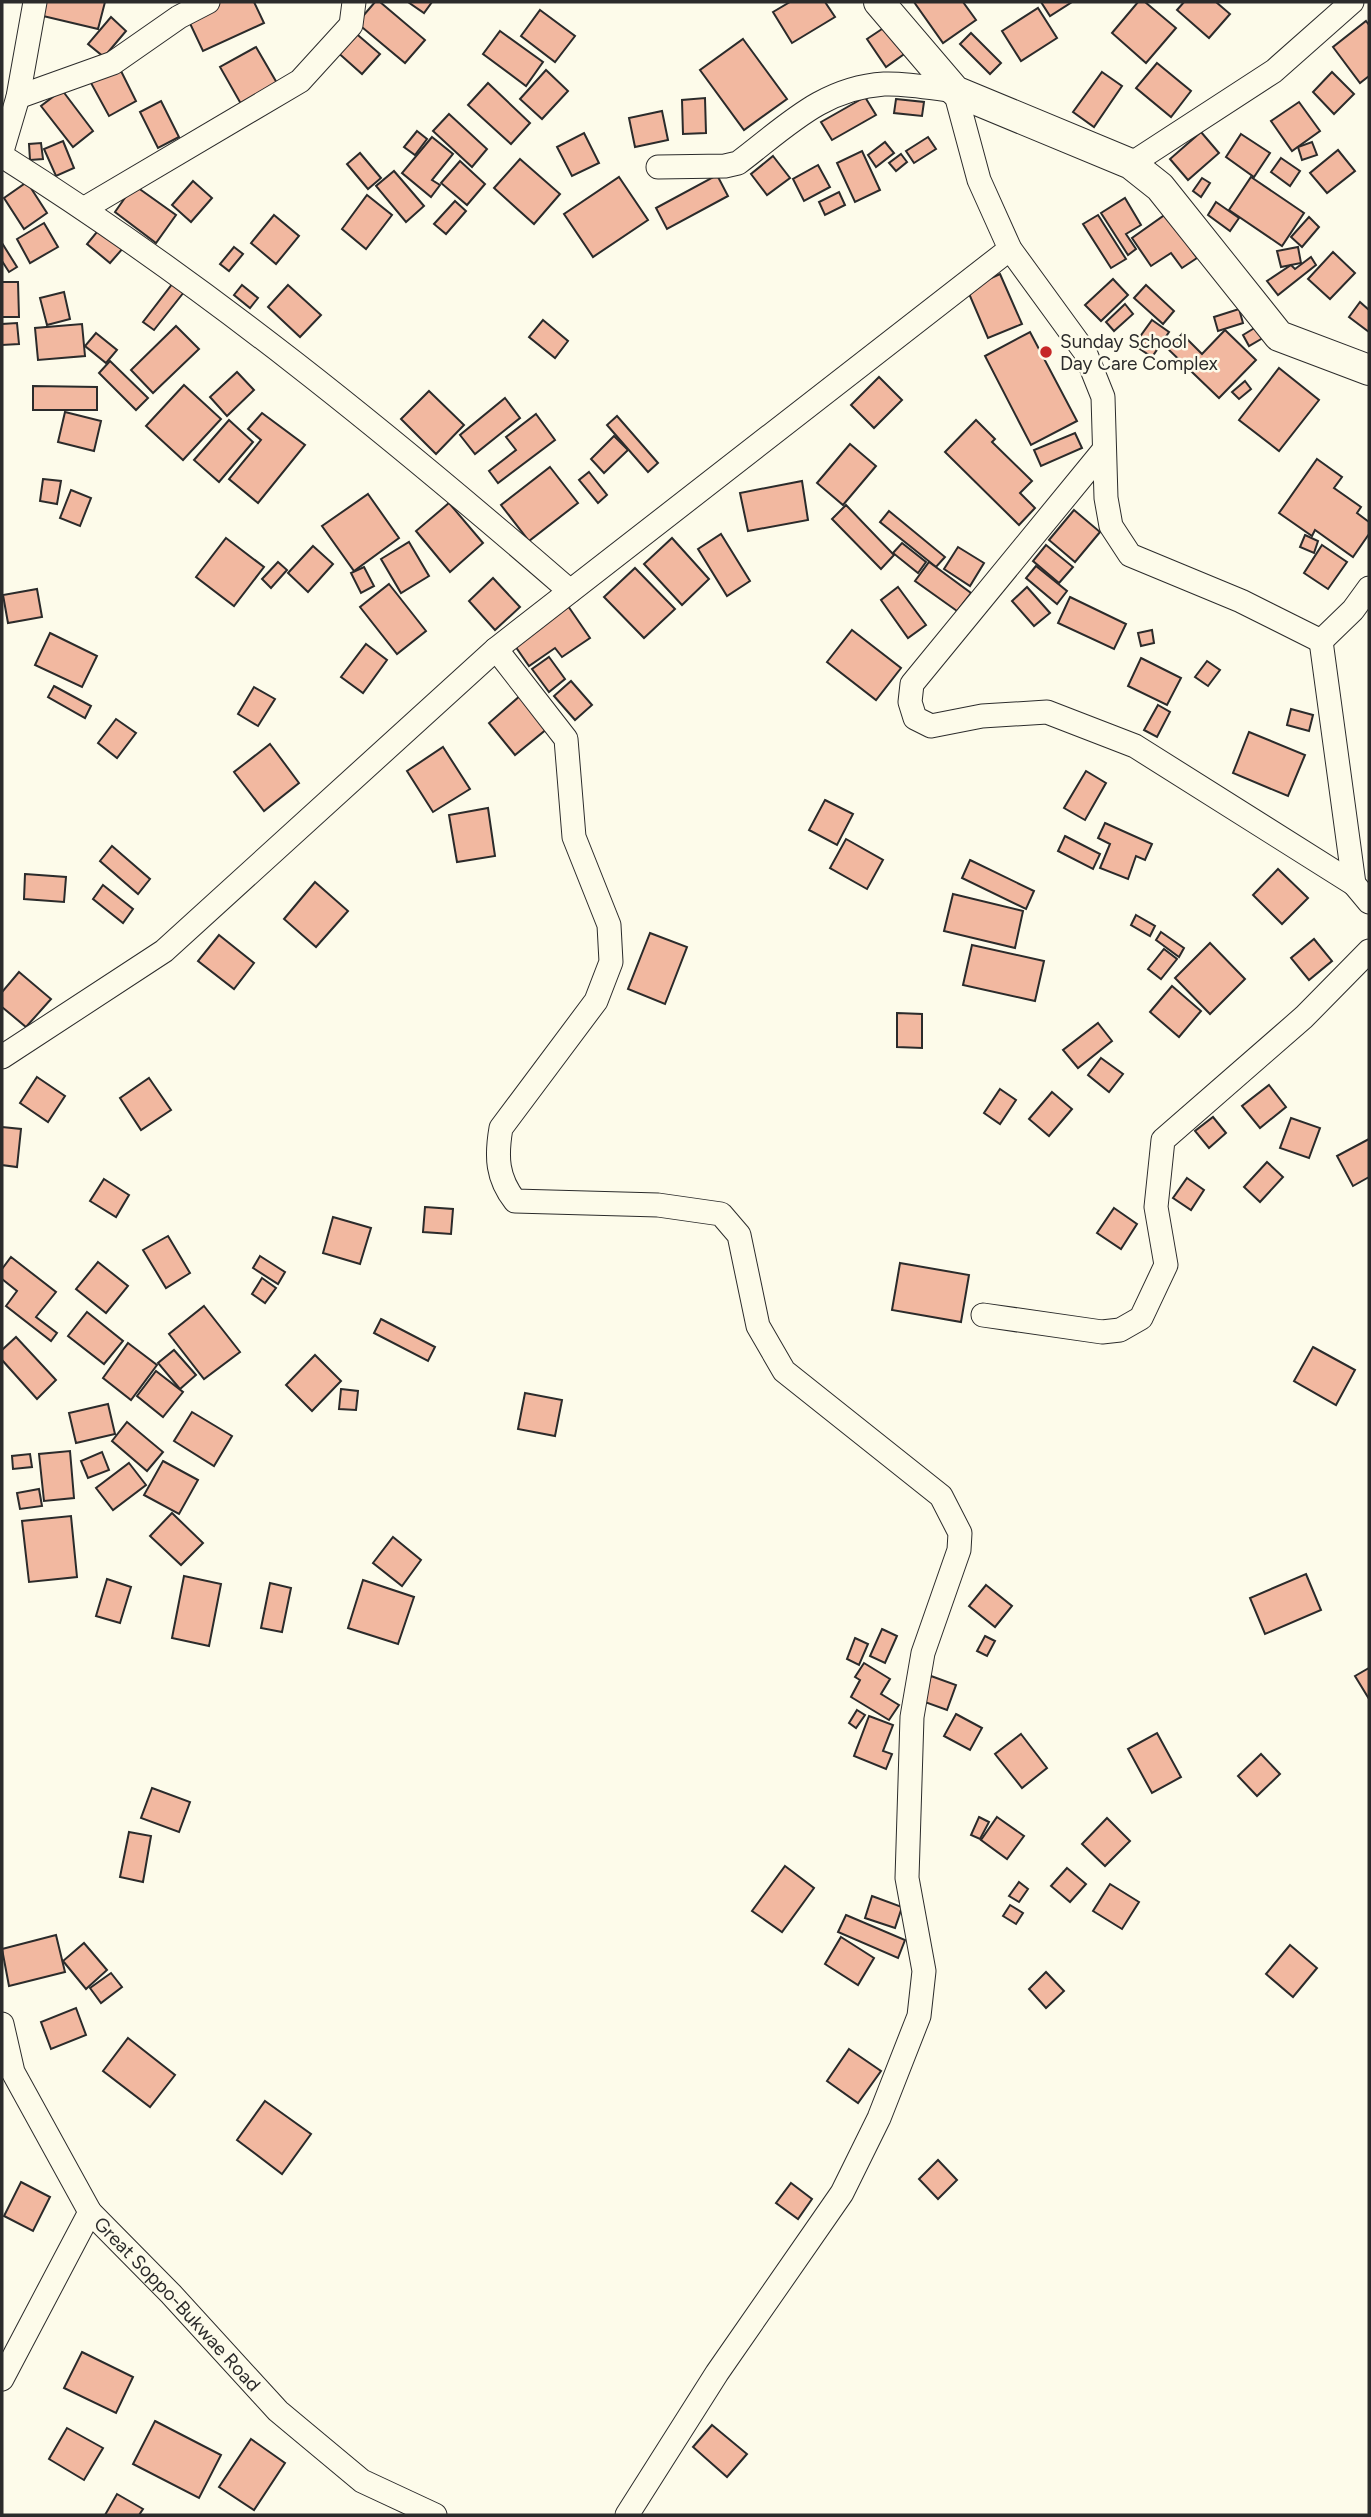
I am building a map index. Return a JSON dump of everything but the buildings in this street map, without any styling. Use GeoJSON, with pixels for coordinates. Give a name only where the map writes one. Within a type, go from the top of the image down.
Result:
{"type":"FeatureCollection","features":[{"type":"Feature","properties":{"kind":"main road"},"geometry":{"type":"LineString","coordinates":[[879,2],[955,91],[1130,164],[1160,187],[1279,336],[1369,370]]}},
{"type":"Feature","properties":{"kind":"street"},"geometry":{"type":"LineString","coordinates":[[2,151],[18,97],[35,2]]}},
{"type":"Feature","properties":{"kind":"street"},"geometry":{"type":"LineString","coordinates":[[18,97],[113,62],[179,17],[208,2]]}},
{"type":"Feature","properties":{"kind":"street"},"geometry":{"type":"LineString","coordinates":[[85,208],[300,81],[351,24],[354,2]]}},
{"type":"Feature","properties":{"kind":"street"},"geometry":{"type":"LineString","coordinates":[[1130,164],[1274,71],[1352,2]]}},
{"type":"Feature","properties":{"kind":"street"},"geometry":{"type":"LineString","coordinates":[[658,167],[738,163],[829,96],[852,88],[887,84],[955,91],[979,180],[1010,249],[1085,352],[1103,397],[1102,451],[1111,526],[1130,555],[1241,601],[1321,641]]}},
{"type":"Feature","properties":{"kind":"street"},"geometry":{"type":"LineString","coordinates":[[2,156],[85,208],[342,398],[570,591]]}},
{"type":"Feature","properties":{"kind":"street"},"geometry":{"type":"LineString","coordinates":[[2,1057],[164,951],[496,649],[1010,249]]}},
{"type":"Feature","properties":{"kind":"street"},"geometry":{"type":"LineString","coordinates":[[1102,451],[912,684],[910,702],[915,718],[931,726],[982,716],[1047,712],[1135,746],[1354,884],[1369,902]]}},
{"type":"Feature","properties":{"kind":"street"},"geometry":{"type":"LineString","coordinates":[[1321,641],[1353,610],[1369,588]]}},
{"type":"Feature","properties":{"kind":"street"},"geometry":{"type":"LineString","coordinates":[[1321,641],[1354,884]]}},
{"type":"Feature","properties":{"kind":"street"},"geometry":{"type":"LineString","coordinates":[[496,649],[566,739],[574,837],[609,925],[611,962],[596,1002],[501,1128],[497,1154],[502,1184],[515,1201],[658,1205],[721,1214],[740,1235],[758,1326],[785,1371],[941,1496],[960,1532],[959,1550],[923,1653],[912,1717],[907,1878],[924,1971],[919,2017],[879,2118],[842,2193],[717,2373],[627,2515]]}},
{"type":"Feature","properties":{"kind":"street"},"geometry":{"type":"LineString","coordinates":[[983,1315],[1102,1332],[1120,1330],[1141,1318],[1166,1265],[1156,1207],[1163,1140],[1304,1017],[1369,951]]}},
{"type":"Feature","properties":{"kind":"street","name":"Great Soppo-Bukwae Road"},"geometry":{"type":"LineString","coordinates":[[2,2024],[13,2072],[90,2212],[171,2294],[278,2411],[362,2481],[435,2515]]}},
{"type":"Feature","properties":{"kind":"street"},"geometry":{"type":"LineString","coordinates":[[2,2379],[90,2212]]}},
{"type":"Feature","properties":{"kind":"place","name":"Sunday School Day Care Complex"},"geometry":{"type":"Point","coordinates":[1046,352]}}]}
